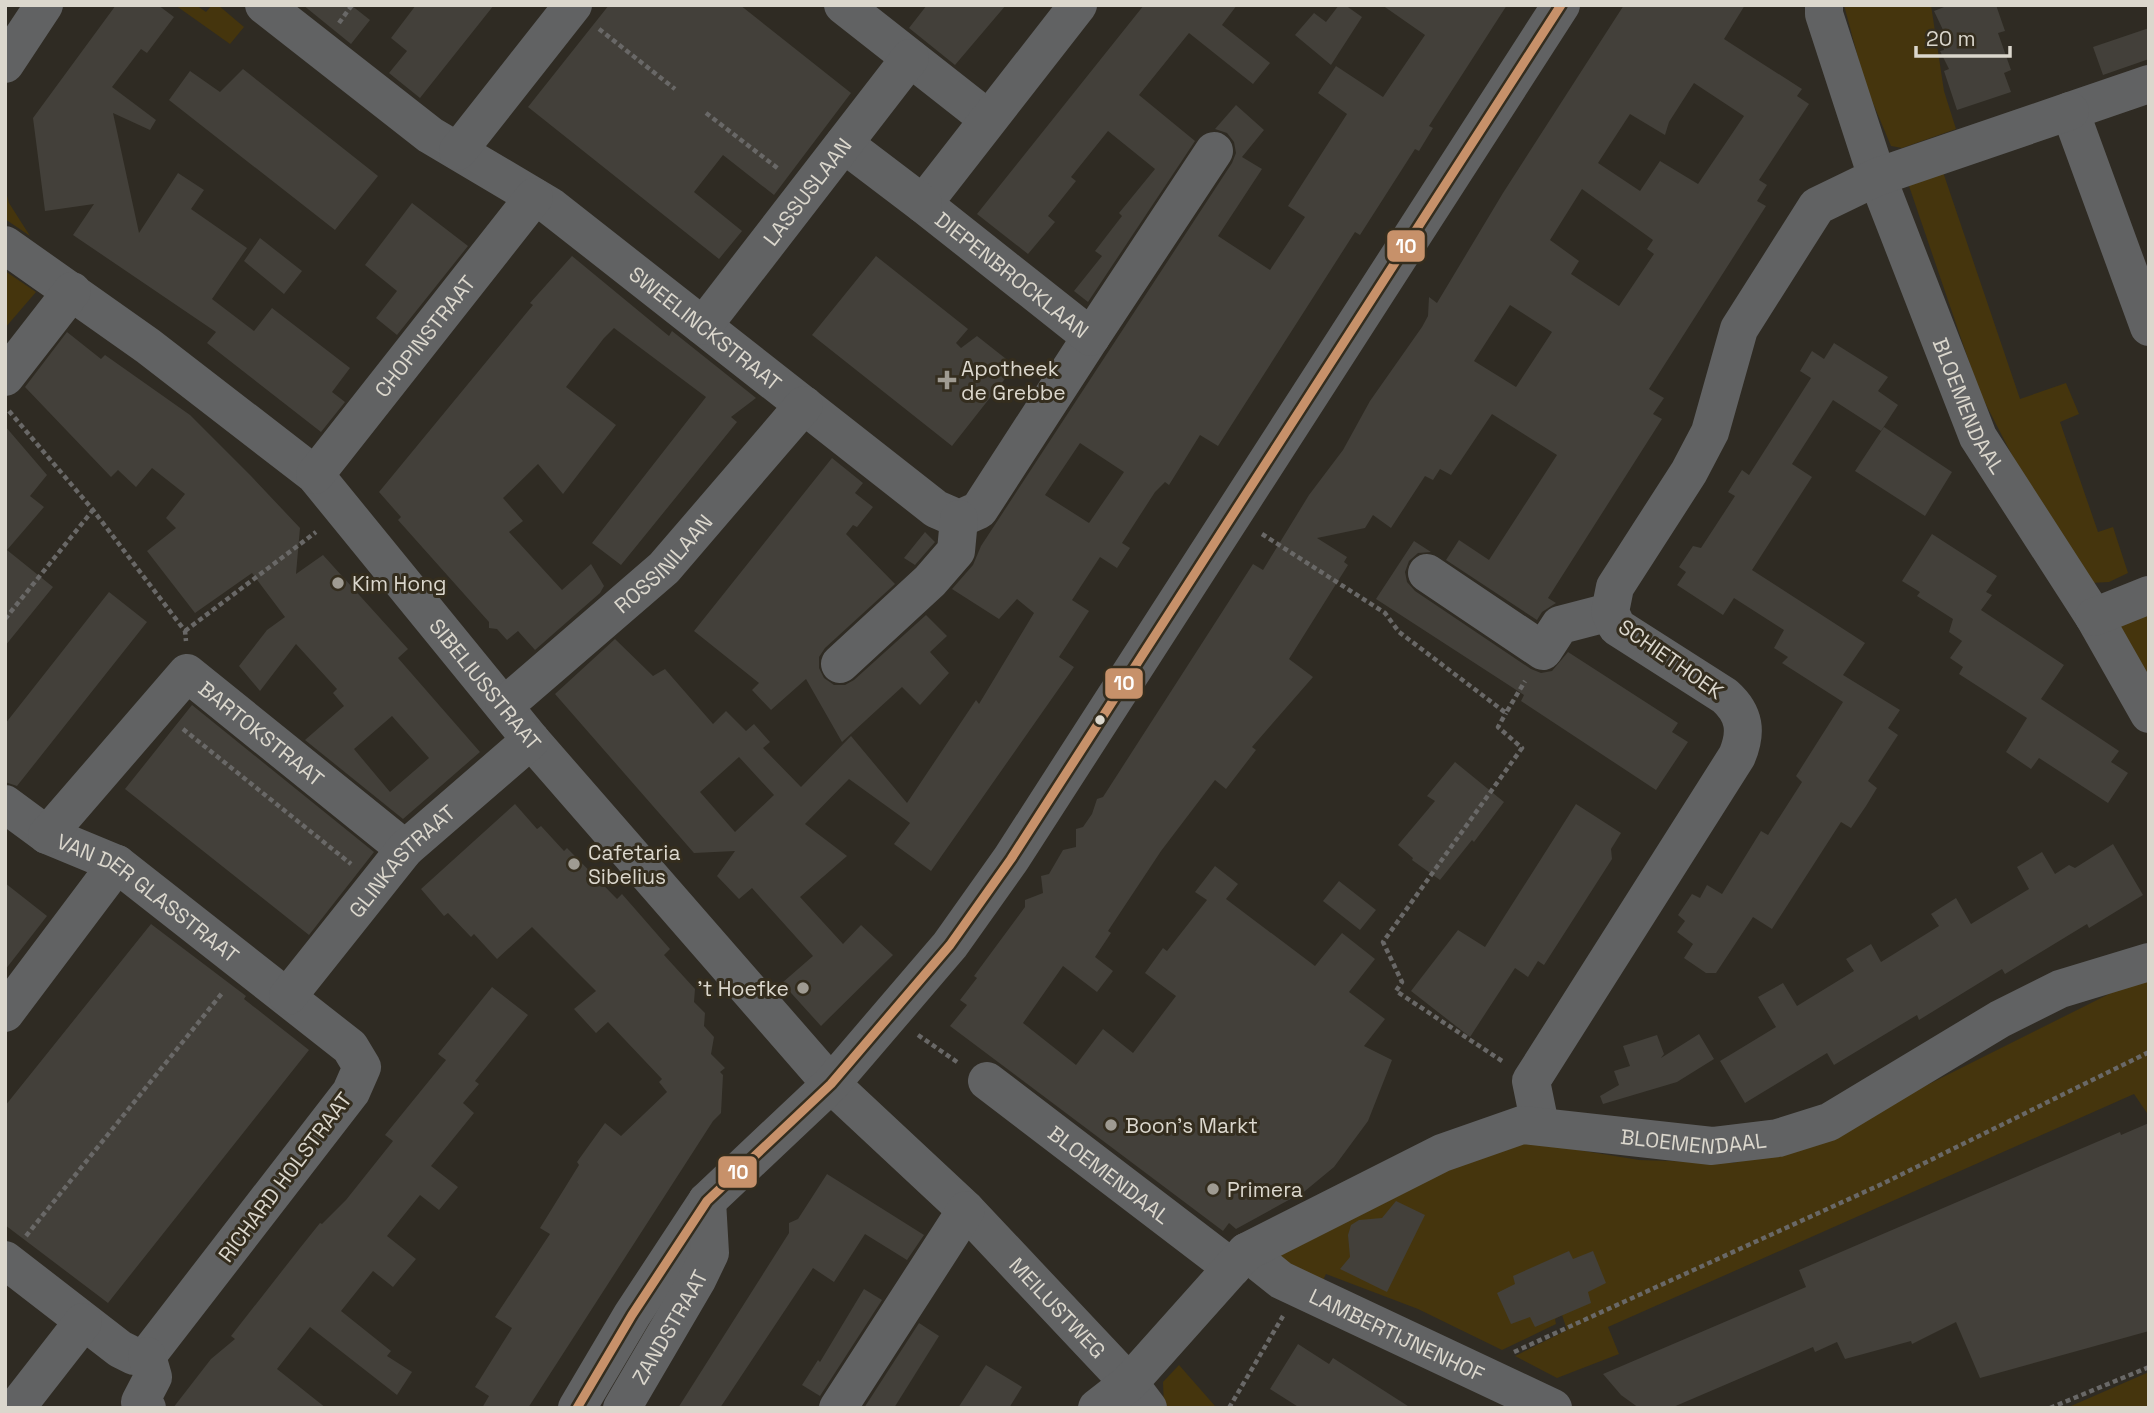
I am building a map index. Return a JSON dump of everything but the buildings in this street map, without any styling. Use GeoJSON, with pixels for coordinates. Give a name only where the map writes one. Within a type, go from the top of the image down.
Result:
{"type":"FeatureCollection","features":[{"type":"Feature","properties":{"kind":"street"},"geometry":{"type":"LineString","coordinates":[[5,64],[44,5]]}},
{"type":"Feature","properties":{"kind":"street","name":"SWEELINCKSTRAAT"},"geometry":{"type":"LineString","coordinates":[[264,5],[430,135],[534,197],[936,509],[959,519]]}},
{"type":"Feature","properties":{"kind":"street"},"geometry":{"type":"LineString","coordinates":[[843,5],[988,118]]}},
{"type":"Feature","properties":{"kind":"street","name":"DIEPENBROCKLAAN"},"geometry":{"type":"LineString","coordinates":[[923,204],[1078,5]]}},
{"type":"Feature","properties":{"kind":"street","name":"ZANDSTRAAT"},"geometry":{"type":"LineString","coordinates":[[577,1408],[632,1315],[707,1201],[831,1084],[950,945],[1011,859],[1561,5]]}},
{"type":"Feature","properties":{"kind":"street","name":"BLOEMENDAAL"},"geometry":{"type":"LineString","coordinates":[[1824,5],[1824,14],[1877,177],[1978,437],[2094,617],[2149,714]]}},
{"type":"Feature","properties":{"kind":"street"},"geometry":{"type":"LineString","coordinates":[[458,152],[572,6]]}},
{"type":"Feature","properties":{"kind":"street","name":"LASSUSLAAN"},"geometry":{"type":"LineString","coordinates":[[703,326],[910,58]]}},
{"type":"Feature","properties":{"kind":"street"},"geometry":{"type":"LineString","coordinates":[[1877,177],[2149,85]]}},
{"type":"Feature","properties":{"kind":"street"},"geometry":{"type":"LineString","coordinates":[[2070,111],[2149,327]]}},
{"type":"Feature","properties":{"kind":"street","name":"DIEPENBROCKLAAN"},"geometry":{"type":"LineString","coordinates":[[844,144],[1091,337],[1214,151]]}},
{"type":"Feature","properties":{"kind":"street","name":"SCHIETHOEK"},"geometry":{"type":"LineString","coordinates":[[1531,1081],[1737,756],[1745,738],[1738,708],[1725,696],[1617,626],[1610,612],[1615,587],[1689,472],[1710,432],[1739,329],[1817,206],[1877,177]]}},
{"type":"Feature","properties":{"kind":"street","name":"CHOPINSTRAAT"},"geometry":{"type":"LineString","coordinates":[[315,475],[534,197]]}},
{"type":"Feature","properties":{"kind":"street","name":"SIBELIUSSTRAAT"},"geometry":{"type":"LineString","coordinates":[[5,245],[72,291],[315,475],[531,740],[831,1084]]}},
{"type":"Feature","properties":{"kind":"street"},"geometry":{"type":"LineString","coordinates":[[5,377],[72,291]]}},
{"type":"Feature","properties":{"kind":"street"},"geometry":{"type":"LineString","coordinates":[[841,664],[930,581],[956,551],[959,519],[979,510],[1091,337]]}},
{"type":"Feature","properties":{"kind":"street","name":"ROSSINILAAN"},"geometry":{"type":"LineString","coordinates":[[505,706],[664,568],[804,405]]}},
{"type":"Feature","properties":{"kind":"street"},"geometry":{"type":"LineString","coordinates":[[1427,573],[1543,651],[1560,625],[1610,612]]}},
{"type":"Feature","properties":{"kind":"street"},"geometry":{"type":"LineString","coordinates":[[2094,617],[2149,596]]}},
{"type":"Feature","properties":{"kind":"street","name":"BARTOKSTRAAT"},"geometry":{"type":"LineString","coordinates":[[47,835],[187,673],[405,849]]}},
{"type":"Feature","properties":{"kind":"street","name":"GLINKASTRAAT"},"geometry":{"type":"LineString","coordinates":[[288,996],[405,849],[531,740]]}},
{"type":"Feature","properties":{"kind":"street","name":"VAN DER GLASSTRAAT"},"geometry":{"type":"LineString","coordinates":[[5,804],[47,835],[117,864],[288,996]]}},
{"type":"Feature","properties":{"kind":"street"},"geometry":{"type":"LineString","coordinates":[[5,1013],[117,864]]}},
{"type":"Feature","properties":{"kind":"street","name":"BLOEMENDAAL"},"geometry":{"type":"LineString","coordinates":[[1097,1408],[1138,1396],[1239,1260],[1442,1153],[1522,1125],[1712,1146],[1778,1138],[1829,1122],[2000,1019],[2060,989],[2149,962]]}},
{"type":"Feature","properties":{"kind":"street","name":"RICHARD HOLSTRAAT"},"geometry":{"type":"LineString","coordinates":[[141,1356],[351,1092],[362,1068],[351,1047],[288,996]]}},
{"type":"Feature","properties":{"kind":"street"},"geometry":{"type":"LineString","coordinates":[[1531,1081],[1540,1125]]}},
{"type":"Feature","properties":{"kind":"street","name":"BLOEMENDAAL"},"geometry":{"type":"LineString","coordinates":[[987,1082],[1239,1260]]}},
{"type":"Feature","properties":{"kind":"street","name":"MEILUSTWEG"},"geometry":{"type":"LineString","coordinates":[[831,1084],[966,1210],[1138,1396]]}},
{"type":"Feature","properties":{"kind":"street","name":"ZANDSTRAAT"},"geometry":{"type":"LineString","coordinates":[[622,1408],[710,1253],[707,1201]]}},
{"type":"Feature","properties":{"kind":"street"},"geometry":{"type":"LineString","coordinates":[[838,1408],[966,1210]]}},
{"type":"Feature","properties":{"kind":"street"},"geometry":{"type":"LineString","coordinates":[[6,1260],[83,1322],[141,1356],[153,1377],[140,1402],[147,1408]]}},
{"type":"Feature","properties":{"kind":"street","name":"LAMBERTIJNENHOF"},"geometry":{"type":"LineString","coordinates":[[1239,1260],[1553,1408]]}},
{"type":"Feature","properties":{"kind":"street"},"geometry":{"type":"LineString","coordinates":[[16,1408],[83,1322]]}},
{"type":"Feature","properties":{"kind":"path"},"geometry":{"type":"LineString","coordinates":[[572,6],[675,89]]}},
{"type":"Feature","properties":{"kind":"path"},"geometry":{"type":"LineString","coordinates":[[706,113],[807,191]]}},
{"type":"Feature","properties":{"kind":"path"},"geometry":{"type":"LineString","coordinates":[[5,407],[93,510],[185,631],[187,673]]}},
{"type":"Feature","properties":{"kind":"path"},"geometry":{"type":"LineString","coordinates":[[185,631],[309,538],[343,509]]}},
{"type":"Feature","properties":{"kind":"path"},"geometry":{"type":"LineString","coordinates":[[5,620],[93,510]]}},
{"type":"Feature","properties":{"kind":"path"},"geometry":{"type":"LineString","coordinates":[[1231,515],[1385,613],[1399,632],[1506,713]]}},
{"type":"Feature","properties":{"kind":"path"},"geometry":{"type":"LineString","coordinates":[[1531,1081],[1396,991],[1402,982],[1383,942],[1522,748],[1498,727],[1543,651]]}},
{"type":"Feature","properties":{"kind":"path"},"geometry":{"type":"LineString","coordinates":[[157,709],[376,884]]}},
{"type":"Feature","properties":{"kind":"path"},"geometry":{"type":"LineString","coordinates":[[6,1260],[245,964]]}},
{"type":"Feature","properties":{"kind":"path"},"geometry":{"type":"LineString","coordinates":[[892,1014],[987,1082]]}},
{"type":"Feature","properties":{"kind":"path"},"geometry":{"type":"LineString","coordinates":[[1480,1374],[1513,1352],[1882,1184],[2149,1052]]}},
{"type":"Feature","properties":{"kind":"path"},"geometry":{"type":"LineString","coordinates":[[1228,1408],[1300,1289]]}},
{"type":"Feature","properties":{"kind":"path"},"geometry":{"type":"LineString","coordinates":[[2050,1408],[2149,1367]]}},
{"type":"Feature","properties":{"kind":"shaded area"},"geometry":{"type":"Polygon","coordinates":[[[175,5],[196,5],[206,12],[212,5],[218,5],[244,27],[230,44],[175,5]]]}},
{"type":"Feature","properties":{"kind":"shaded area"},"geometry":{"type":"Polygon","coordinates":[[[1844,5],[1931,5],[1944,91],[1956,129],[1902,148],[1891,146],[1865,84],[1844,5]]]}},
{"type":"Feature","properties":{"kind":"shaded area"},"geometry":{"type":"Polygon","coordinates":[[[1943,172],[2020,399],[2066,383],[2079,414],[2060,422],[2098,532],[2113,527],[2128,573],[2109,582],[2090,583],[2032,494],[1979,391],[1908,183],[1943,172]]]}},
{"type":"Feature","properties":{"kind":"shaded area"},"geometry":{"type":"Polygon","coordinates":[[[5,188],[9,203],[30,236],[5,219],[5,188]]]}},
{"type":"Feature","properties":{"kind":"shaded area"},"geometry":{"type":"Polygon","coordinates":[[[5,271],[36,292],[5,328],[5,271]]]}},
{"type":"Feature","properties":{"kind":"shaded area"},"geometry":{"type":"Polygon","coordinates":[[[2149,598],[2149,676],[2109,612],[2149,598]]]}},
{"type":"Feature","properties":{"kind":"shaded area"},"geometry":{"type":"Polygon","coordinates":[[[2149,974],[2149,1116],[2134,1094],[1608,1327],[1619,1354],[1557,1378],[1515,1356],[1567,1330],[1562,1315],[1555,1319],[1556,1324],[1502,1350],[1418,1309],[1326,1274],[1320,1286],[1280,1259],[1282,1251],[1528,1132],[1554,1146],[1639,1160],[1733,1163],[1803,1147],[2149,974]]]}},
{"type":"Feature","properties":{"kind":"shaded area"},"geometry":{"type":"Polygon","coordinates":[[[1179,1365],[1215,1406],[1213,1408],[1164,1408],[1163,1382],[1179,1365]]]}},
{"type":"Feature","properties":{"kind":"shaded area"},"geometry":{"type":"Polygon","coordinates":[[[2149,1372],[2149,1408],[2071,1406],[2149,1372]]]}},
{"type":"Feature","properties":{"kind":"transit line","name":"10"},"geometry":{"type":"LineString","coordinates":[[577,1408],[632,1315],[707,1201],[831,1084],[950,945],[1011,859],[1561,5]]}},
{"type":"Feature","properties":{"kind":"place","name":"Apotheek de Grebbe"},"geometry":{"type":"Point","coordinates":[947,380]}},
{"type":"Feature","properties":{"kind":"place","name":"Kim Hong"},"geometry":{"type":"Point","coordinates":[338,583]}},
{"type":"Feature","properties":{"kind":"place","name":"Cafetaria Sibelius"},"geometry":{"type":"Point","coordinates":[574,864]}},
{"type":"Feature","properties":{"kind":"place","name":"'t Hoefke"},"geometry":{"type":"Point","coordinates":[803,988]}},
{"type":"Feature","properties":{"kind":"place","name":"Boon's Markt"},"geometry":{"type":"Point","coordinates":[1111,1125]}},
{"type":"Feature","properties":{"kind":"place","name":"Primera"},"geometry":{"type":"Point","coordinates":[1213,1189]}}]}
